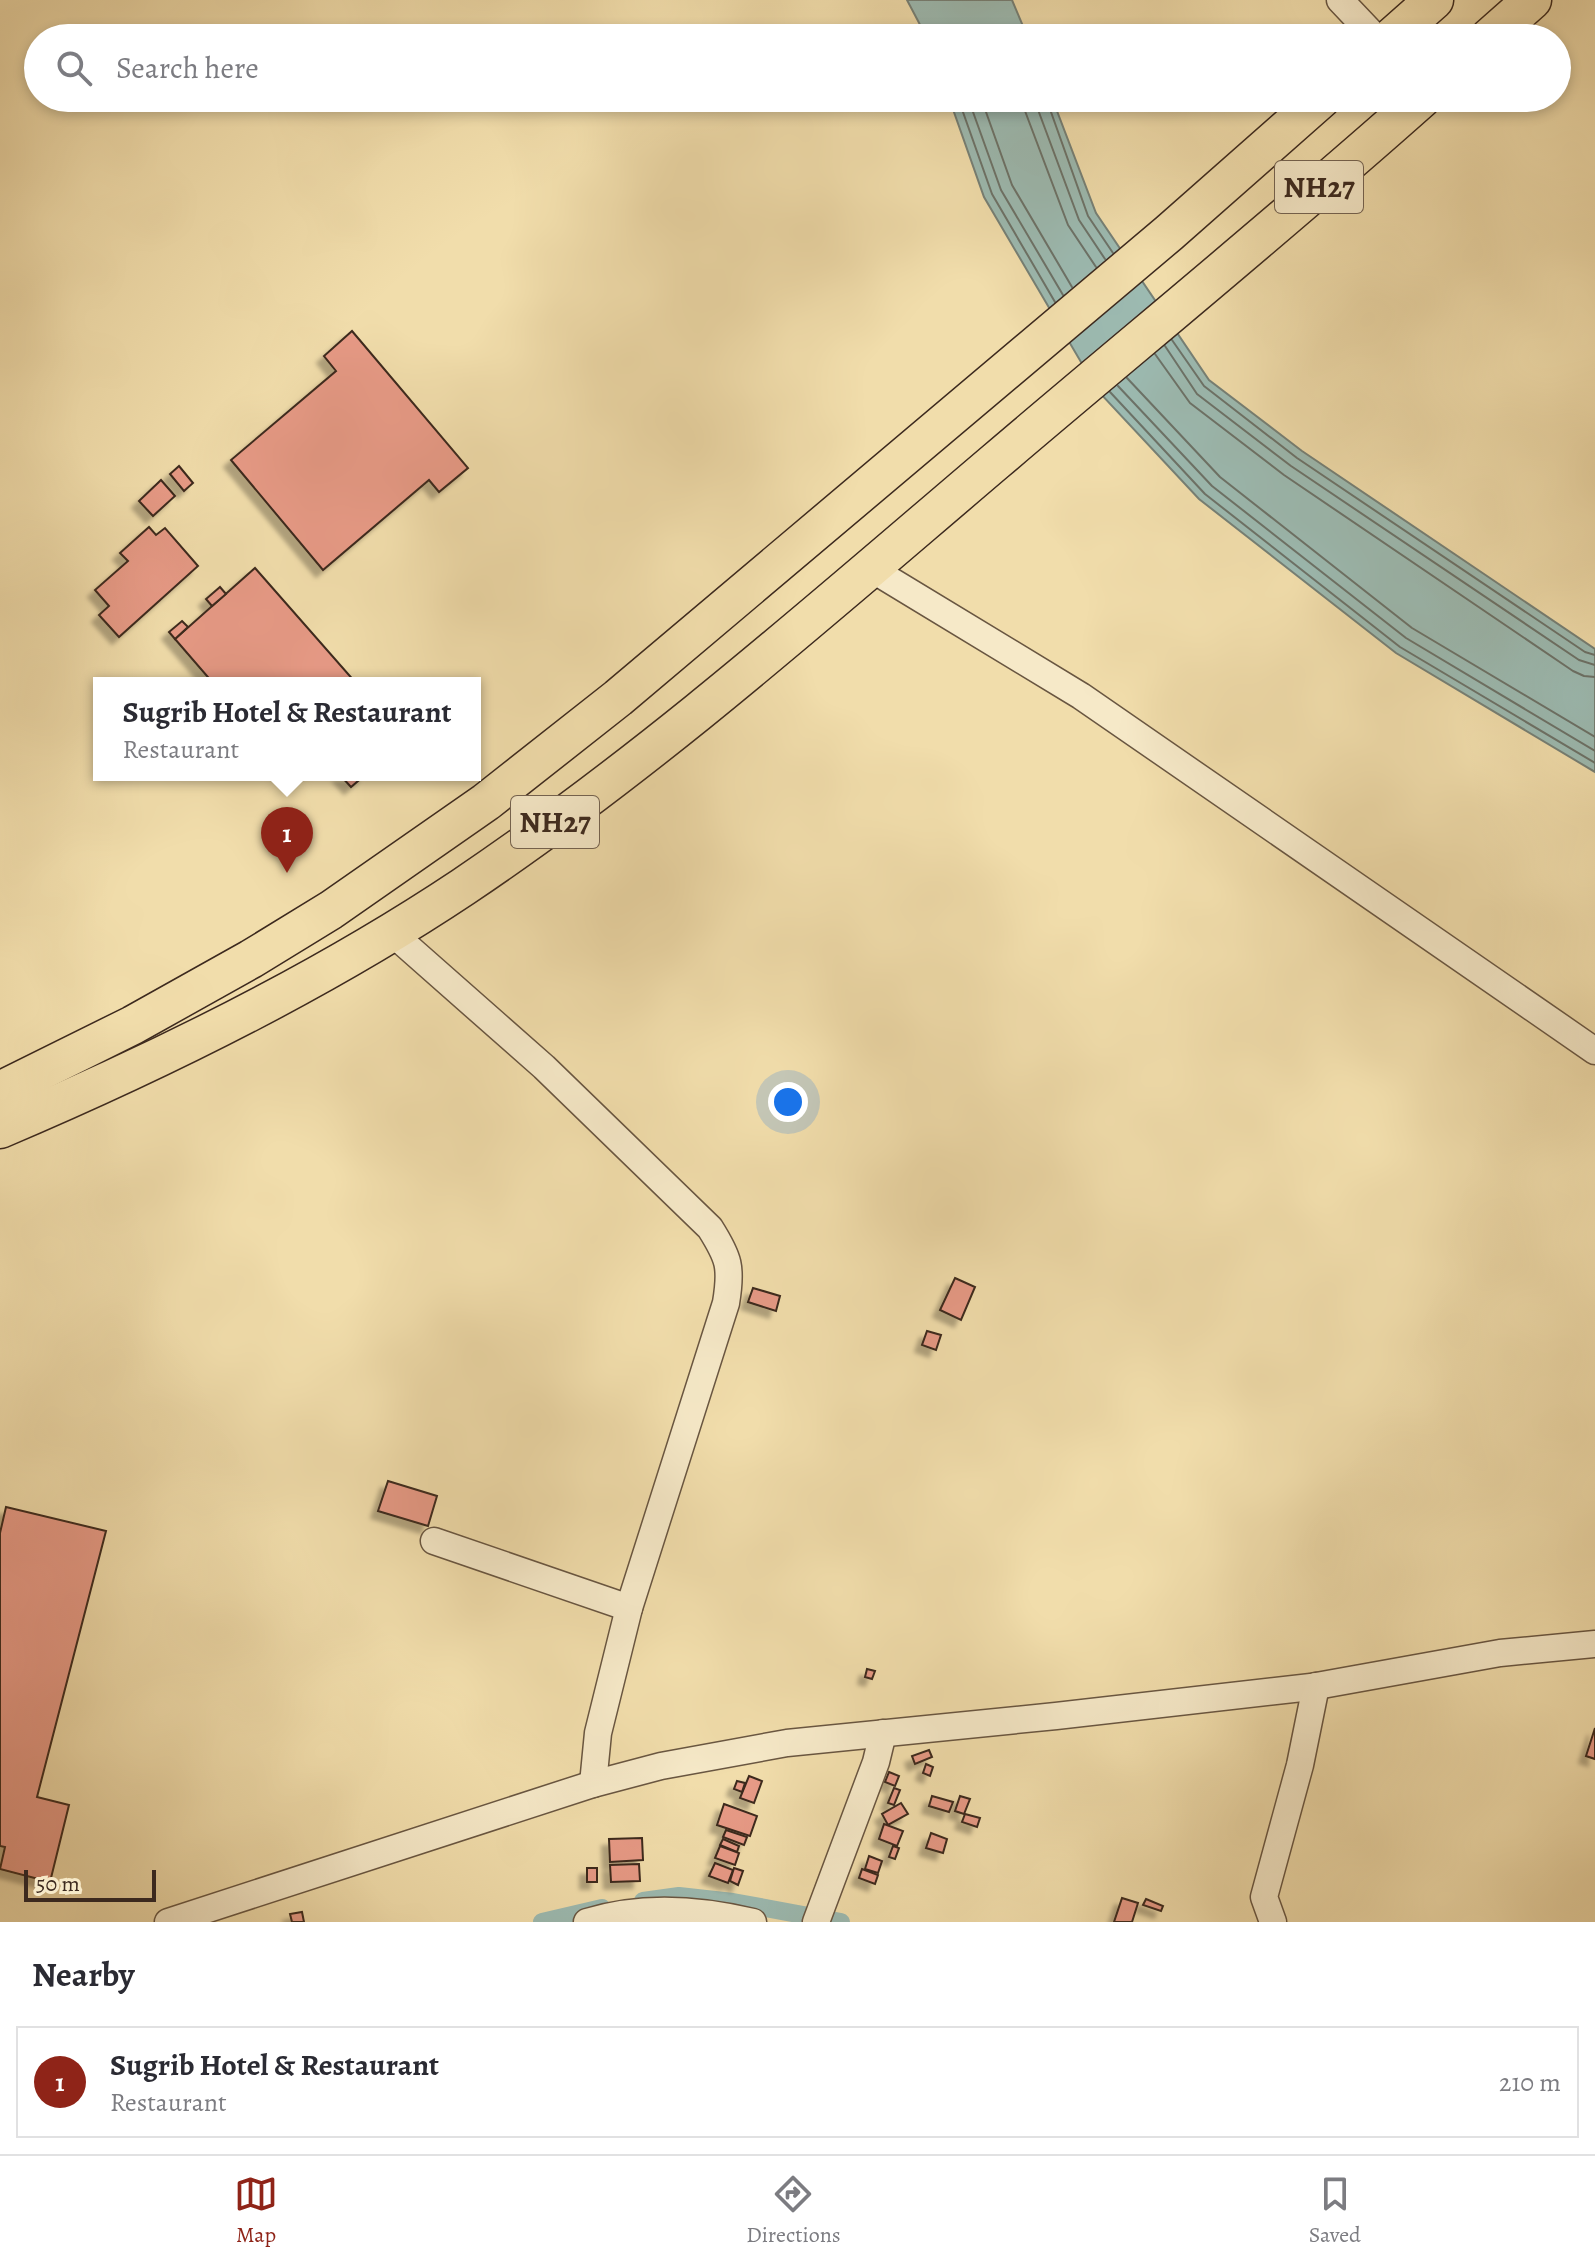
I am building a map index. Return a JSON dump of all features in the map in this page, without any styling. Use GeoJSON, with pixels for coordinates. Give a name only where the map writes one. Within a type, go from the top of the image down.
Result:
{"type":"FeatureCollection","features":[{"type":"Feature","properties":{"kind":"highway"},"geometry":{"type":"LineString","coordinates":[[1407,24],[1434,0]]}},
{"type":"Feature","properties":{"kind":"highway"},"geometry":{"type":"LineString","coordinates":[[1505,24],[1532,0]]}},
{"type":"Feature","properties":{"kind":"highway","name":"NH27"},"geometry":{"type":"LineString","coordinates":[[0,1091],[195,992],[331,910],[486,802],[618,698],[1169,233],[1306,112]]}},
{"type":"Feature","properties":{"kind":"highway","name":"NH27"},"geometry":{"type":"LineString","coordinates":[[0,1129],[143,1065],[281,995],[391,932],[483,873],[624,771],[870,568],[1406,112]]}},
{"type":"Feature","properties":{"kind":"street"},"geometry":{"type":"LineString","coordinates":[[1340,0],[1363,24]]}},
{"type":"Feature","properties":{"kind":"street"},"geometry":{"type":"LineString","coordinates":[[870,568],[1081,696],[1595,1051]]}},
{"type":"Feature","properties":{"kind":"street"},"geometry":{"type":"LineString","coordinates":[[391,932],[544,1067],[710,1228],[725,1251],[730,1277],[726,1303],[629,1608],[598,1733],[593,1784]]}},
{"type":"Feature","properties":{"kind":"street"},"geometry":{"type":"LineString","coordinates":[[434,1541],[629,1608]]}},
{"type":"Feature","properties":{"kind":"street"},"geometry":{"type":"LineString","coordinates":[[168,1922],[593,1784],[661,1766],[787,1743],[1071,1715],[1316,1686],[1500,1653],[1595,1644]]}},
{"type":"Feature","properties":{"kind":"street"},"geometry":{"type":"LineString","coordinates":[[1273,1922],[1264,1897],[1300,1765],[1316,1686]]}},
{"type":"Feature","properties":{"kind":"street"},"geometry":{"type":"LineString","coordinates":[[816,1922],[876,1762],[883,1733]]}},
{"type":"Feature","properties":{"kind":"street"},"geometry":{"type":"LineString","coordinates":[[587,1922],[612,1914],[648,1917],[689,1911],[753,1922]]}},
{"type":"Feature","properties":{"kind":"water"},"geometry":{"type":"Polygon","coordinates":[[[907,0],[1012,0],[1022,24],[920,24],[907,0]]]}},
{"type":"Feature","properties":{"kind":"water"},"geometry":{"type":"Polygon","coordinates":[[[954,112],[1057,112],[1096,213],[1209,380],[1302,451],[1595,649],[1595,772],[1396,653],[1199,499],[1098,391],[984,197],[954,112]]]}},
{"type":"Feature","properties":{"kind":"building"},"geometry":{"type":"Polygon","coordinates":[[[352,331],[468,468],[439,492],[429,480],[323,570],[231,460],[336,371],[324,356],[352,331]]]}},
{"type":"Feature","properties":{"kind":"building"},"geometry":{"type":"Polygon","coordinates":[[[179,466],[193,483],[184,491],[170,474],[179,466]]]}},
{"type":"Feature","properties":{"kind":"building"},"geometry":{"type":"Polygon","coordinates":[[[161,480],[175,496],[153,516],[139,501],[161,480]]]}},
{"type":"Feature","properties":{"kind":"building"},"geometry":{"type":"Polygon","coordinates":[[[149,527],[156,535],[165,528],[198,566],[119,637],[99,615],[109,606],[95,590],[128,561],[120,553],[149,527]]]}},
{"type":"Feature","properties":{"kind":"building"},"geometry":{"type":"Polygon","coordinates":[[[255,568],[351,677],[208,677],[175,639],[255,568]]]}},
{"type":"Feature","properties":{"kind":"building"},"geometry":{"type":"Polygon","coordinates":[[[220,587],[226,594],[212,606],[206,599],[220,587]]]}},
{"type":"Feature","properties":{"kind":"building"},"geometry":{"type":"Polygon","coordinates":[[[182,621],[188,627],[175,639],[169,632],[182,621]]]}},
{"type":"Feature","properties":{"kind":"building"},"geometry":{"type":"Polygon","coordinates":[[[955,1278],[975,1287],[961,1320],[940,1310],[955,1278]]]}},
{"type":"Feature","properties":{"kind":"building"},"geometry":{"type":"Polygon","coordinates":[[[753,1288],[780,1296],[776,1311],[748,1302],[753,1288]]]}},
{"type":"Feature","properties":{"kind":"building"},"geometry":{"type":"Polygon","coordinates":[[[927,1331],[941,1335],[936,1350],[922,1345],[927,1331]]]}},
{"type":"Feature","properties":{"kind":"building"},"geometry":{"type":"Polygon","coordinates":[[[388,1481],[437,1496],[428,1526],[378,1511],[388,1481]]]}},
{"type":"Feature","properties":{"kind":"building"},"geometry":{"type":"Polygon","coordinates":[[[6,1507],[106,1531],[37,1797],[69,1805],[50,1882],[0,1869],[5,1847],[0,1846],[0,1533],[6,1507]]]}},
{"type":"Feature","properties":{"kind":"building"},"geometry":{"type":"Polygon","coordinates":[[[867,1669],[875,1671],[872,1679],[865,1677],[867,1669]]]}},
{"type":"Feature","properties":{"kind":"building"},"geometry":{"type":"Polygon","coordinates":[[[1595,1728],[1595,1759],[1586,1756],[1595,1728]]]}},
{"type":"Feature","properties":{"kind":"building"},"geometry":{"type":"Polygon","coordinates":[[[929,1750],[932,1757],[915,1764],[912,1756],[929,1750]]]}},
{"type":"Feature","properties":{"kind":"building"},"geometry":{"type":"Polygon","coordinates":[[[926,1764],[933,1767],[930,1776],[923,1773],[926,1764]]]}},
{"type":"Feature","properties":{"kind":"building"},"geometry":{"type":"Polygon","coordinates":[[[889,1772],[899,1776],[895,1786],[885,1782],[889,1772]]]}},
{"type":"Feature","properties":{"kind":"building"},"geometry":{"type":"Polygon","coordinates":[[[749,1776],[762,1781],[754,1803],[740,1798],[749,1776]]]}},
{"type":"Feature","properties":{"kind":"building"},"geometry":{"type":"Polygon","coordinates":[[[737,1781],[745,1783],[742,1792],[734,1789],[737,1781]]]}},
{"type":"Feature","properties":{"kind":"building"},"geometry":{"type":"Polygon","coordinates":[[[894,1788],[900,1790],[894,1805],[888,1803],[894,1788]]]}},
{"type":"Feature","properties":{"kind":"building"},"geometry":{"type":"Polygon","coordinates":[[[932,1796],[953,1802],[949,1812],[929,1806],[932,1796]]]}},
{"type":"Feature","properties":{"kind":"building"},"geometry":{"type":"Polygon","coordinates":[[[960,1796],[970,1799],[964,1814],[955,1811],[960,1796]]]}},
{"type":"Feature","properties":{"kind":"building"},"geometry":{"type":"Polygon","coordinates":[[[901,1803],[908,1814],[888,1825],[882,1814],[901,1803]]]}},
{"type":"Feature","properties":{"kind":"building"},"geometry":{"type":"Polygon","coordinates":[[[724,1804],[757,1816],[750,1836],[717,1825],[724,1804]]]}},
{"type":"Feature","properties":{"kind":"building"},"geometry":{"type":"Polygon","coordinates":[[[965,1814],[980,1818],[977,1827],[962,1822],[965,1814]]]}},
{"type":"Feature","properties":{"kind":"building"},"geometry":{"type":"Polygon","coordinates":[[[884,1824],[903,1831],[897,1846],[879,1839],[884,1824]]]}},
{"type":"Feature","properties":{"kind":"building"},"geometry":{"type":"Polygon","coordinates":[[[726,1830],[747,1837],[744,1845],[723,1837],[726,1830]]]}},
{"type":"Feature","properties":{"kind":"building"},"geometry":{"type":"Polygon","coordinates":[[[931,1833],[947,1839],[943,1853],[926,1848],[931,1833]]]}},
{"type":"Feature","properties":{"kind":"building"},"geometry":{"type":"Polygon","coordinates":[[[642,1838],[643,1860],[610,1862],[609,1839],[642,1838]]]}},
{"type":"Feature","properties":{"kind":"building"},"geometry":{"type":"Polygon","coordinates":[[[723,1839],[739,1846],[737,1852],[720,1845],[723,1839]]]}},
{"type":"Feature","properties":{"kind":"building"},"geometry":{"type":"Polygon","coordinates":[[[720,1846],[739,1853],[735,1865],[715,1858],[720,1846]]]}},
{"type":"Feature","properties":{"kind":"building"},"geometry":{"type":"Polygon","coordinates":[[[893,1846],[899,1848],[895,1859],[889,1857],[893,1846]]]}},
{"type":"Feature","properties":{"kind":"building"},"geometry":{"type":"Polygon","coordinates":[[[869,1856],[882,1861],[878,1873],[865,1869],[869,1856]]]}},
{"type":"Feature","properties":{"kind":"building"},"geometry":{"type":"Polygon","coordinates":[[[715,1863],[733,1870],[728,1883],[709,1876],[715,1863]]]}},
{"type":"Feature","properties":{"kind":"building"},"geometry":{"type":"Polygon","coordinates":[[[639,1864],[640,1881],[611,1882],[610,1865],[639,1864]]]}},
{"type":"Feature","properties":{"kind":"building"},"geometry":{"type":"Polygon","coordinates":[[[587,1868],[597,1868],[597,1882],[587,1882],[587,1868]]]}},
{"type":"Feature","properties":{"kind":"building"},"geometry":{"type":"Polygon","coordinates":[[[734,1868],[743,1871],[738,1885],[730,1881],[734,1868]]]}},
{"type":"Feature","properties":{"kind":"building"},"geometry":{"type":"Polygon","coordinates":[[[862,1869],[878,1875],[875,1884],[859,1878],[862,1869]]]}},
{"type":"Feature","properties":{"kind":"building"},"geometry":{"type":"Polygon","coordinates":[[[1122,1898],[1138,1903],[1132,1922],[1114,1922],[1122,1898]]]}},
{"type":"Feature","properties":{"kind":"building"},"geometry":{"type":"Polygon","coordinates":[[[1146,1899],[1163,1906],[1161,1911],[1143,1905],[1146,1899]]]}},
{"type":"Feature","properties":{"kind":"building"},"geometry":{"type":"Polygon","coordinates":[[[302,1912],[304,1922],[292,1922],[290,1914],[302,1912]]]}},
{"type":"Feature","properties":{"kind":"waterway"},"geometry":{"type":"LineString","coordinates":[[643,1901],[679,1896],[733,1902],[841,1922]]}},
{"type":"Feature","properties":{"kind":"waterway"},"geometry":{"type":"LineString","coordinates":[[542,1922],[602,1908]]}},
{"type":"Feature","properties":{"kind":"place","name":"Sugrib Hotel & Restaurant"},"geometry":{"type":"Point","coordinates":[287,873]}}]}
